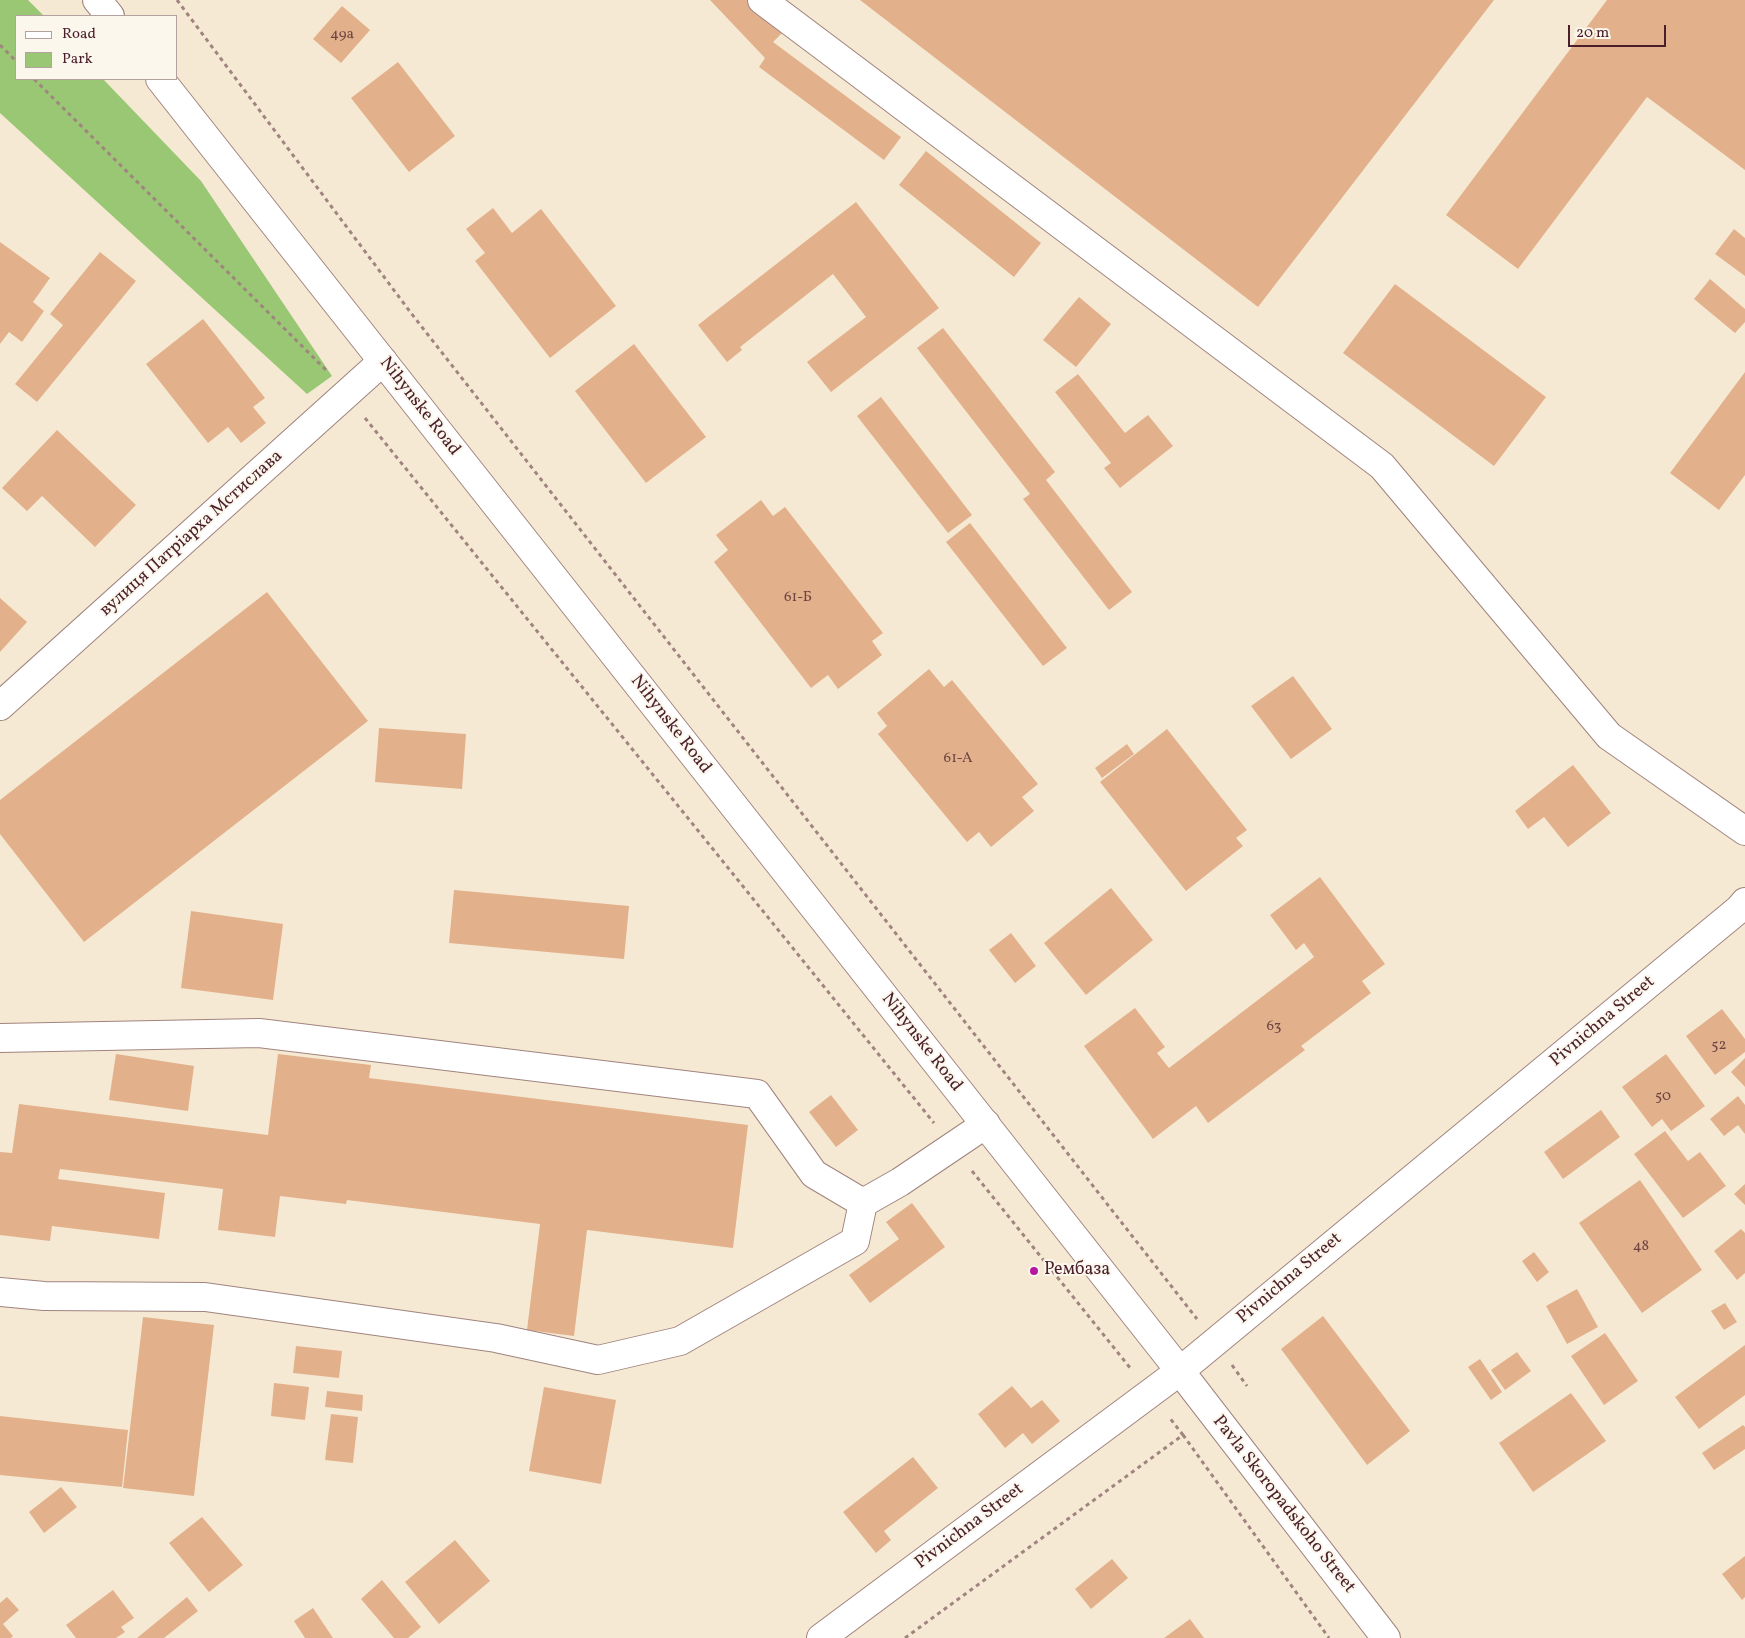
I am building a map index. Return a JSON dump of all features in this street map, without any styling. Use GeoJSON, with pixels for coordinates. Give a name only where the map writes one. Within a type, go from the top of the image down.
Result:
{"type":"FeatureCollection","features":[{"type":"Feature","properties":{"kind":"main road"},"geometry":{"type":"LineString","coordinates":[[98,0],[109,15]]}},
{"type":"Feature","properties":{"kind":"main road"},"geometry":{"type":"LineString","coordinates":[[762,0],[1382,466],[1609,736],[1745,831]]}},
{"type":"Feature","properties":{"kind":"main road","name":"Nihynske Road"},"geometry":{"type":"LineString","coordinates":[[161,80],[1180,1371]]}},
{"type":"Feature","properties":{"kind":"main road","name":"вулиця Патріарха Мстислава"},"geometry":{"type":"LineString","coordinates":[[0,706],[383,361]]}},
{"type":"Feature","properties":{"kind":"main road","name":"Pivnichna Street"},"geometry":{"type":"LineString","coordinates":[[821,1638],[1180,1371],[1743,909]]}},
{"type":"Feature","properties":{"kind":"main road"},"geometry":{"type":"LineString","coordinates":[[0,1038],[259,1033],[757,1094],[814,1174],[863,1203]]}},
{"type":"Feature","properties":{"kind":"main road"},"geometry":{"type":"LineString","coordinates":[[0,1292],[44,1296],[205,1297],[496,1338],[598,1360],[680,1341],[855,1241],[863,1203],[900,1182],[986,1124]]}},
{"type":"Feature","properties":{"kind":"main road","name":"Pavla Skoropadskoho Street"},"geometry":{"type":"LineString","coordinates":[[1180,1371],[1386,1638]]}},
{"type":"Feature","properties":{"kind":"path"},"geometry":{"type":"LineString","coordinates":[[177,0],[411,313],[1215,1342]]}},
{"type":"Feature","properties":{"kind":"path"},"geometry":{"type":"LineString","coordinates":[[0,45],[15,60]]}},
{"type":"Feature","properties":{"kind":"path"},"geometry":{"type":"LineString","coordinates":[[35,80],[332,376],[1151,1393],[1329,1638]]}},
{"type":"Feature","properties":{"kind":"path"},"geometry":{"type":"LineString","coordinates":[[905,1638],[1183,1436]]}},
{"type":"Feature","properties":{"kind":"green space"},"geometry":{"type":"Polygon","coordinates":[[[0,0],[28,0],[43,15],[15,15],[15,80],[104,80],[201,181],[332,376],[307,394],[0,113],[0,0]]]}},
{"type":"Feature","properties":{"kind":"building"},"geometry":{"type":"Polygon","coordinates":[[[710,0],[751,0],[782,33],[773,42],[901,137],[884,160],[759,67],[765,58],[710,0]]]}},
{"type":"Feature","properties":{"kind":"building"},"geometry":{"type":"Polygon","coordinates":[[[860,0],[1494,0],[1258,307],[860,0]]]}},
{"type":"Feature","properties":{"kind":"building"},"geometry":{"type":"Polygon","coordinates":[[[1607,0],[1745,0],[1745,170],[1647,97],[1518,269],[1446,215],[1607,0]]]}},
{"type":"Feature","properties":{"kind":"building"},"geometry":{"type":"Polygon","coordinates":[[[342,6],[370,30],[341,63],[313,39],[342,6]]]}},
{"type":"Feature","properties":{"kind":"building"},"geometry":{"type":"Polygon","coordinates":[[[398,62],[455,136],[409,172],[351,98],[398,62]]]}},
{"type":"Feature","properties":{"kind":"building"},"geometry":{"type":"Polygon","coordinates":[[[926,151],[1041,243],[1014,277],[899,185],[926,151]]]}},
{"type":"Feature","properties":{"kind":"building"},"geometry":{"type":"Polygon","coordinates":[[[856,202],[939,308],[831,392],[807,362],[866,317],[833,274],[740,347],[742,350],[727,362],[698,325],[856,202]]]}},
{"type":"Feature","properties":{"kind":"building"},"geometry":{"type":"Polygon","coordinates":[[[493,208],[512,233],[541,209],[616,306],[550,358],[475,261],[485,253],[466,229],[493,208]]]}},
{"type":"Feature","properties":{"kind":"building"},"geometry":{"type":"Polygon","coordinates":[[[1734,229],[1745,238],[1745,276],[1715,254],[1734,229]]]}},
{"type":"Feature","properties":{"kind":"building"},"geometry":{"type":"Polygon","coordinates":[[[0,242],[50,278],[33,302],[44,311],[22,342],[9,332],[0,344],[0,242]]]}},
{"type":"Feature","properties":{"kind":"building"},"geometry":{"type":"Polygon","coordinates":[[[100,252],[136,281],[37,402],[15,384],[63,325],[50,314],[100,252]]]}},
{"type":"Feature","properties":{"kind":"building"},"geometry":{"type":"Polygon","coordinates":[[[1710,279],[1745,309],[1745,322],[1735,333],[1694,299],[1710,279]]]}},
{"type":"Feature","properties":{"kind":"building"},"geometry":{"type":"Polygon","coordinates":[[[1395,284],[1546,397],[1494,466],[1343,353],[1395,284]]]}},
{"type":"Feature","properties":{"kind":"building"},"geometry":{"type":"Polygon","coordinates":[[[1079,297],[1111,324],[1076,367],[1043,340],[1079,297]]]}},
{"type":"Feature","properties":{"kind":"building"},"geometry":{"type":"Polygon","coordinates":[[[203,319],[265,398],[253,407],[266,423],[241,443],[228,427],[208,443],[146,364],[203,319]]]}},
{"type":"Feature","properties":{"kind":"building"},"geometry":{"type":"Polygon","coordinates":[[[943,328],[1055,472],[1046,480],[1132,592],[1109,610],[1023,499],[1030,494],[917,348],[943,328]]]}},
{"type":"Feature","properties":{"kind":"building"},"geometry":{"type":"Polygon","coordinates":[[[634,344],[706,437],[646,483],[575,391],[634,344]]]}},
{"type":"Feature","properties":{"kind":"building"},"geometry":{"type":"Polygon","coordinates":[[[1745,372],[1745,475],[1719,510],[1670,473],[1745,372]]]}},
{"type":"Feature","properties":{"kind":"building"},"geometry":{"type":"Polygon","coordinates":[[[1078,374],[1125,433],[1148,415],[1173,446],[1120,488],[1104,468],[1111,463],[1055,392],[1078,374]]]}},
{"type":"Feature","properties":{"kind":"building"},"geometry":{"type":"Polygon","coordinates":[[[881,397],[972,515],[948,533],[857,416],[881,397]]]}},
{"type":"Feature","properties":{"kind":"building"},"geometry":{"type":"Polygon","coordinates":[[[57,430],[136,505],[95,547],[42,496],[27,511],[2,488],[57,430]]]}},
{"type":"Feature","properties":{"kind":"building"},"geometry":{"type":"Polygon","coordinates":[[[761,500],[773,516],[785,507],[883,633],[872,641],[882,655],[838,689],[828,675],[811,688],[714,562],[728,550],[716,535],[761,500]]]}},
{"type":"Feature","properties":{"kind":"building"},"geometry":{"type":"Polygon","coordinates":[[[970,523],[1067,648],[1043,666],[946,542],[970,523]]]}},
{"type":"Feature","properties":{"kind":"building"},"geometry":{"type":"Polygon","coordinates":[[[267,592],[368,721],[84,942],[0,834],[0,800],[267,592]]]}},
{"type":"Feature","properties":{"kind":"building"},"geometry":{"type":"Polygon","coordinates":[[[0,598],[27,622],[0,652],[0,598]]]}},
{"type":"Feature","properties":{"kind":"building"},"geometry":{"type":"Polygon","coordinates":[[[929,669],[944,687],[952,680],[1038,784],[1022,797],[1034,811],[991,847],[979,832],[967,842],[878,734],[887,726],[877,713],[929,669]]]}},
{"type":"Feature","properties":{"kind":"building"},"geometry":{"type":"Polygon","coordinates":[[[1293,676],[1332,729],[1291,759],[1251,706],[1293,676]]]}},
{"type":"Feature","properties":{"kind":"building"},"geometry":{"type":"Polygon","coordinates":[[[379,728],[466,734],[462,789],[375,782],[379,728]]]}},
{"type":"Feature","properties":{"kind":"building"},"geometry":{"type":"Polygon","coordinates":[[[1167,729],[1247,830],[1236,838],[1243,846],[1186,891],[1100,782],[1167,729]]]}},
{"type":"Feature","properties":{"kind":"building"},"geometry":{"type":"Polygon","coordinates":[[[1127,744],[1134,754],[1102,778],[1095,768],[1127,744]]]}},
{"type":"Feature","properties":{"kind":"building"},"geometry":{"type":"Polygon","coordinates":[[[1573,765],[1611,813],[1568,847],[1544,817],[1528,829],[1515,811],[1573,765]]]}},
{"type":"Feature","properties":{"kind":"building"},"geometry":{"type":"Polygon","coordinates":[[[1320,877],[1385,964],[1362,981],[1371,993],[1301,1046],[1305,1050],[1208,1123],[1196,1106],[1153,1139],[1084,1046],[1135,1008],[1165,1047],[1157,1053],[1169,1068],[1314,957],[1304,943],[1296,950],[1270,915],[1320,877]]]}},
{"type":"Feature","properties":{"kind":"building"},"geometry":{"type":"Polygon","coordinates":[[[1111,888],[1153,940],[1086,995],[1044,943],[1111,888]]]}},
{"type":"Feature","properties":{"kind":"building"},"geometry":{"type":"Polygon","coordinates":[[[454,890],[629,906],[624,959],[449,943],[454,890]]]}},
{"type":"Feature","properties":{"kind":"building"},"geometry":{"type":"Polygon","coordinates":[[[191,911],[283,924],[273,1000],[181,988],[191,911]]]}},
{"type":"Feature","properties":{"kind":"building"},"geometry":{"type":"Polygon","coordinates":[[[1011,933],[1036,966],[1015,983],[989,950],[1011,933]]]}},
{"type":"Feature","properties":{"kind":"building"},"geometry":{"type":"Polygon","coordinates":[[[1722,1009],[1745,1039],[1745,1052],[1715,1075],[1686,1036],[1722,1009]]]}},
{"type":"Feature","properties":{"kind":"building"},"geometry":{"type":"Polygon","coordinates":[[[116,1054],[194,1066],[188,1111],[109,1100],[116,1054]]]}},
{"type":"Feature","properties":{"kind":"building"},"geometry":{"type":"Polygon","coordinates":[[[278,1054],[371,1065],[369,1078],[748,1125],[733,1248],[587,1230],[574,1336],[527,1330],[540,1224],[347,1200],[346,1204],[280,1196],[275,1237],[218,1230],[223,1189],[60,1169],[58,1179],[165,1193],[159,1239],[52,1226],[50,1241],[0,1235],[0,1152],[12,1153],[19,1104],[268,1135],[278,1054]]]}},
{"type":"Feature","properties":{"kind":"building"},"geometry":{"type":"Polygon","coordinates":[[[1666,1054],[1705,1106],[1671,1131],[1662,1119],[1652,1127],[1622,1087],[1666,1054]]]}},
{"type":"Feature","properties":{"kind":"building"},"geometry":{"type":"Polygon","coordinates":[[[1745,1058],[1745,1087],[1731,1072],[1745,1058]]]}},
{"type":"Feature","properties":{"kind":"building"},"geometry":{"type":"Polygon","coordinates":[[[831,1095],[858,1130],[836,1147],[809,1112],[831,1095]]]}},
{"type":"Feature","properties":{"kind":"building"},"geometry":{"type":"Polygon","coordinates":[[[1738,1096],[1745,1105],[1745,1134],[1738,1125],[1724,1136],[1710,1119],[1738,1096]]]}},
{"type":"Feature","properties":{"kind":"building"},"geometry":{"type":"Polygon","coordinates":[[[1601,1110],[1620,1137],[1563,1179],[1544,1152],[1601,1110]]]}},
{"type":"Feature","properties":{"kind":"building"},"geometry":{"type":"Polygon","coordinates":[[[1665,1131],[1688,1161],[1700,1152],[1726,1186],[1683,1218],[1634,1154],[1665,1131]]]}},
{"type":"Feature","properties":{"kind":"building"},"geometry":{"type":"Polygon","coordinates":[[[1640,1180],[1702,1270],[1642,1313],[1579,1223],[1640,1180]]]}},
{"type":"Feature","properties":{"kind":"building"},"geometry":{"type":"Polygon","coordinates":[[[1745,1184],[1745,1205],[1734,1194],[1745,1184]]]}},
{"type":"Feature","properties":{"kind":"building"},"geometry":{"type":"Polygon","coordinates":[[[912,1203],[945,1247],[870,1303],[849,1275],[899,1239],[886,1222],[912,1203]]]}},
{"type":"Feature","properties":{"kind":"building"},"geometry":{"type":"Polygon","coordinates":[[[1741,1229],[1745,1233],[1745,1273],[1737,1280],[1714,1251],[1741,1229]]]}},
{"type":"Feature","properties":{"kind":"building"},"geometry":{"type":"Polygon","coordinates":[[[1534,1252],[1549,1272],[1537,1282],[1522,1261],[1534,1252]]]}},
{"type":"Feature","properties":{"kind":"building"},"geometry":{"type":"Polygon","coordinates":[[[1577,1289],[1598,1327],[1567,1344],[1546,1306],[1577,1289]]]}},
{"type":"Feature","properties":{"kind":"building"},"geometry":{"type":"Polygon","coordinates":[[[1725,1303],[1737,1322],[1724,1330],[1711,1311],[1725,1303]]]}},
{"type":"Feature","properties":{"kind":"building"},"geometry":{"type":"Polygon","coordinates":[[[1323,1316],[1410,1431],[1367,1465],[1281,1349],[1323,1316]]]}},
{"type":"Feature","properties":{"kind":"building"},"geometry":{"type":"Polygon","coordinates":[[[143,1317],[214,1325],[194,1496],[123,1488],[143,1317]]]}},
{"type":"Feature","properties":{"kind":"building"},"geometry":{"type":"Polygon","coordinates":[[[1605,1333],[1638,1381],[1604,1405],[1571,1356],[1605,1333]]]}},
{"type":"Feature","properties":{"kind":"building"},"geometry":{"type":"Polygon","coordinates":[[[1745,1345],[1745,1395],[1699,1429],[1675,1397],[1745,1345]]]}},
{"type":"Feature","properties":{"kind":"building"},"geometry":{"type":"Polygon","coordinates":[[[296,1346],[342,1351],[339,1378],[293,1373],[296,1346]]]}},
{"type":"Feature","properties":{"kind":"building"},"geometry":{"type":"Polygon","coordinates":[[[1517,1352],[1531,1371],[1505,1390],[1491,1370],[1517,1352]]]}},
{"type":"Feature","properties":{"kind":"building"},"geometry":{"type":"Polygon","coordinates":[[[1480,1359],[1502,1392],[1491,1400],[1468,1367],[1480,1359]]]}},
{"type":"Feature","properties":{"kind":"building"},"geometry":{"type":"Polygon","coordinates":[[[274,1383],[309,1387],[305,1420],[271,1416],[274,1383]]]}},
{"type":"Feature","properties":{"kind":"building"},"geometry":{"type":"Polygon","coordinates":[[[1012,1386],[1031,1408],[1042,1400],[1060,1421],[1032,1444],[1023,1433],[1005,1448],[978,1414],[1012,1386]]]}},
{"type":"Feature","properties":{"kind":"building"},"geometry":{"type":"Polygon","coordinates":[[[544,1387],[616,1400],[601,1484],[529,1471],[544,1387]]]}},
{"type":"Feature","properties":{"kind":"building"},"geometry":{"type":"Polygon","coordinates":[[[327,1391],[363,1395],[362,1411],[325,1407],[327,1391]]]}},
{"type":"Feature","properties":{"kind":"building"},"geometry":{"type":"Polygon","coordinates":[[[1571,1393],[1606,1441],[1533,1492],[1499,1443],[1571,1393]]]}},
{"type":"Feature","properties":{"kind":"building"},"geometry":{"type":"Polygon","coordinates":[[[331,1414],[358,1417],[353,1463],[325,1460],[331,1414]]]}},
{"type":"Feature","properties":{"kind":"building"},"geometry":{"type":"Polygon","coordinates":[[[0,1416],[128,1430],[122,1487],[0,1475],[0,1416]]]}},
{"type":"Feature","properties":{"kind":"building"},"geometry":{"type":"Polygon","coordinates":[[[1743,1425],[1745,1427],[1745,1449],[1714,1470],[1702,1453],[1743,1425]]]}},
{"type":"Feature","properties":{"kind":"building"},"geometry":{"type":"Polygon","coordinates":[[[913,1457],[938,1488],[884,1531],[891,1540],[876,1553],[843,1512],[913,1457]]]}},
{"type":"Feature","properties":{"kind":"building"},"geometry":{"type":"Polygon","coordinates":[[[61,1487],[77,1507],[44,1533],[29,1512],[61,1487]]]}},
{"type":"Feature","properties":{"kind":"building"},"geometry":{"type":"Polygon","coordinates":[[[202,1517],[243,1565],[209,1592],[169,1543],[202,1517]]]}},
{"type":"Feature","properties":{"kind":"building"},"geometry":{"type":"Polygon","coordinates":[[[455,1540],[490,1581],[439,1624],[405,1582],[455,1540]]]}},
{"type":"Feature","properties":{"kind":"building"},"geometry":{"type":"Polygon","coordinates":[[[1745,1556],[1745,1597],[1742,1600],[1722,1574],[1745,1556]]]}},
{"type":"Feature","properties":{"kind":"building"},"geometry":{"type":"Polygon","coordinates":[[[1112,1559],[1128,1578],[1091,1609],[1075,1589],[1112,1559]]]}},
{"type":"Feature","properties":{"kind":"building"},"geometry":{"type":"Polygon","coordinates":[[[382,1580],[421,1627],[408,1638],[394,1638],[361,1599],[382,1580]]]}},
{"type":"Feature","properties":{"kind":"building"},"geometry":{"type":"Polygon","coordinates":[[[113,1590],[134,1618],[121,1627],[125,1632],[116,1638],[76,1638],[66,1625],[113,1590]]]}},
{"type":"Feature","properties":{"kind":"building"},"geometry":{"type":"Polygon","coordinates":[[[7,1597],[19,1610],[3,1624],[13,1636],[11,1638],[0,1638],[0,1603],[7,1597]]]}},
{"type":"Feature","properties":{"kind":"building"},"geometry":{"type":"Polygon","coordinates":[[[187,1597],[198,1611],[164,1638],[137,1638],[187,1597]]]}},
{"type":"Feature","properties":{"kind":"building"},"geometry":{"type":"Polygon","coordinates":[[[313,1608],[333,1638],[305,1638],[294,1621],[313,1608]]]}},
{"type":"Feature","properties":{"kind":"building"},"geometry":{"type":"Polygon","coordinates":[[[1190,1619],[1204,1638],[1164,1638],[1190,1619]]]}},
{"type":"Feature","properties":{"kind":"place","name":"Рембаза"},"geometry":{"type":"Point","coordinates":[1034,1271]}}]}
